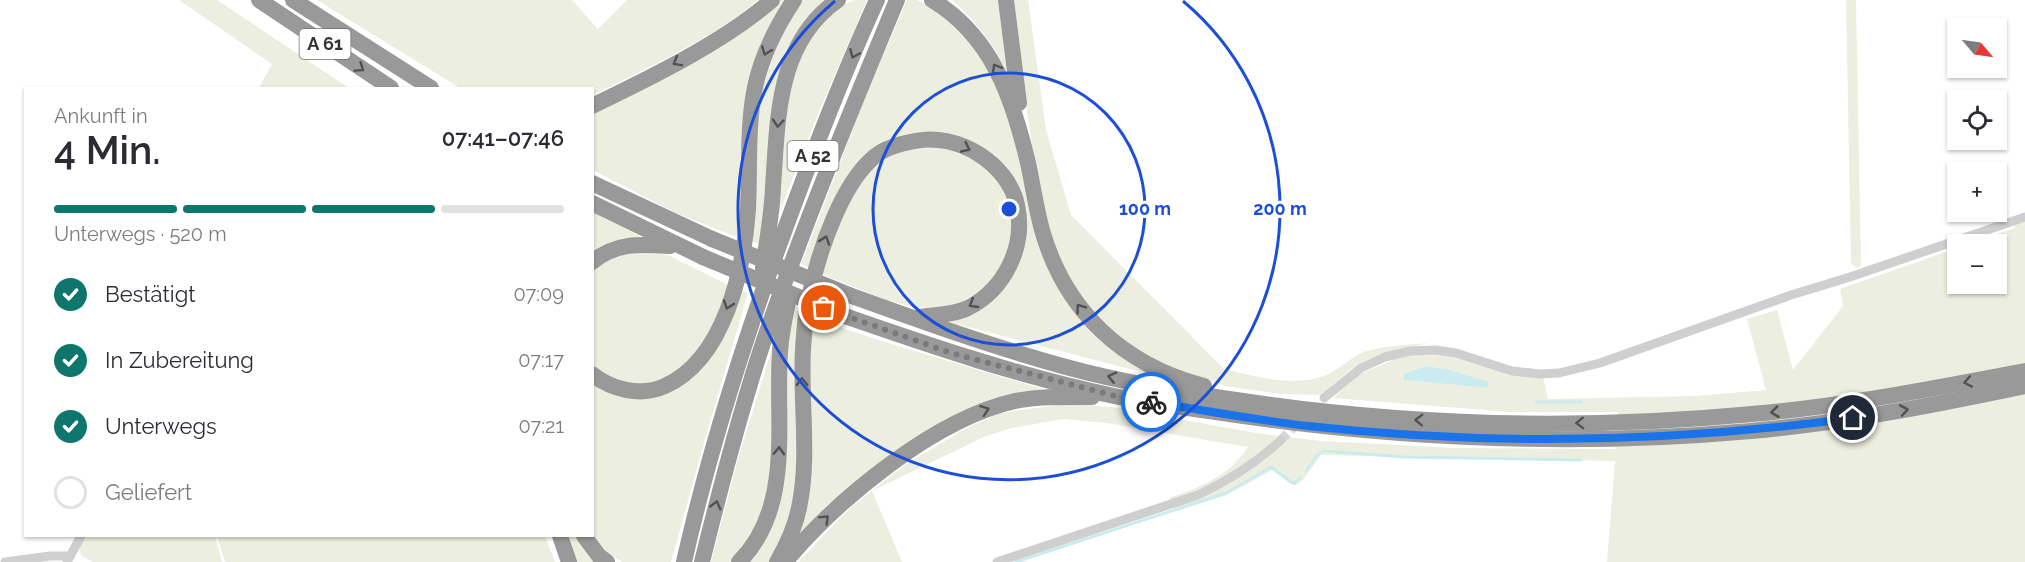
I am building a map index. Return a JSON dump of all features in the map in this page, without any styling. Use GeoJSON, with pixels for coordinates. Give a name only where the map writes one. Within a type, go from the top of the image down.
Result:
{"type":"FeatureCollection","features":[{"type":"Feature","properties":{"kind":"highway","name":"A 61"},"geometry":{"type":"LineString","coordinates":[[259,0],[390,87]]}},
{"type":"Feature","properties":{"kind":"highway","name":"A 61"},"geometry":{"type":"LineString","coordinates":[[293,0],[429,87]]}},
{"type":"Feature","properties":{"kind":"highway"},"geometry":{"type":"LineString","coordinates":[[594,105],[694,53],[757,13],[772,0]]}},
{"type":"Feature","properties":{"kind":"highway"},"geometry":{"type":"LineString","coordinates":[[594,375],[609,384],[633,392],[650,391],[676,381],[690,370],[715,338],[737,277],[745,233],[755,87],[765,51],[794,0]]}},
{"type":"Feature","properties":{"kind":"highway"},"geometry":{"type":"LineString","coordinates":[[755,314],[771,218],[778,116],[783,89],[797,48],[807,28],[822,11],[838,0]]}},
{"type":"Feature","properties":{"kind":"highway","name":"A 52"},"geometry":{"type":"LineString","coordinates":[[684,562],[705,475],[755,314],[794,203],[834,100],[877,0]]}},
{"type":"Feature","properties":{"kind":"highway","name":"A 52"},"geometry":{"type":"LineString","coordinates":[[702,562],[730,453],[763,343],[821,187],[897,0]]}},
{"type":"Feature","properties":{"kind":"highway"},"geometry":{"type":"LineString","coordinates":[[932,0],[951,14],[976,39],[998,72],[1010,97],[1028,163]]}},
{"type":"Feature","properties":{"kind":"highway"},"geometry":{"type":"LineString","coordinates":[[1006,0],[1015,82],[1042,230],[1062,280],[1079,307],[1095,327],[1120,348],[1170,375],[1294,408]]}},
{"type":"Feature","properties":{"kind":"highway"},"geometry":{"type":"LineString","coordinates":[[777,562],[792,532],[800,500],[804,450],[802,378],[806,317],[818,262],[829,229],[843,196],[855,178],[881,152],[903,143],[926,138],[950,141],[972,149],[986,159],[997,169],[1009,187],[1017,203],[1019,222],[1017,245],[1010,265],[987,295],[968,308],[952,314],[912,318]]}},
{"type":"Feature","properties":{"kind":"highway"},"geometry":{"type":"LineString","coordinates":[[594,184],[712,239],[912,318],[1067,367],[1175,390],[1294,408],[1400,419],[1477,422],[1556,424],[1684,420],[1754,414],[1869,399],[2025,371]]}},
{"type":"Feature","properties":{"kind":"highway"},"geometry":{"type":"LineString","coordinates":[[594,204],[703,257],[842,315],[951,353],[1115,396],[1307,426],[1407,435],[1488,439],[1563,440],[1680,436],[1764,429],[1872,415],[2025,386]]}},
{"type":"Feature","properties":{"kind":"highway"},"geometry":{"type":"LineString","coordinates":[[594,260],[606,251],[630,245],[680,246]]}},
{"type":"Feature","properties":{"kind":"highway"},"geometry":{"type":"LineString","coordinates":[[739,562],[751,548],[762,529],[770,511],[774,491],[779,454],[782,330],[797,254]]}},
{"type":"Feature","properties":{"kind":"highway"},"geometry":{"type":"LineString","coordinates":[[785,562],[833,511],[864,485],[898,459],[963,419],[1015,401],[1044,396],[1115,396]]}},
{"type":"Feature","properties":{"kind":"highway"},"geometry":{"type":"LineString","coordinates":[[560,537],[569,562]]}},
{"type":"Feature","properties":{"kind":"highway"},"geometry":{"type":"LineString","coordinates":[[585,537],[599,556],[607,562]]}},
{"type":"Feature","properties":{"kind":"street"},"geometry":{"type":"LineString","coordinates":[[1324,398],[1361,368],[1385,357],[1410,351],[1435,350],[1456,353],[1512,371],[1559,374],[1600,363],[1791,295],[2025,217]]}},
{"type":"Feature","properties":{"kind":"street"},"geometry":{"type":"LineString","coordinates":[[997,562],[1198,495],[1239,473],[1281,440]]}},
{"type":"Feature","properties":{"kind":"street"},"geometry":{"type":"LineString","coordinates":[[5,562],[50,556],[68,559],[80,537]]}},
{"type":"Feature","properties":{"kind":"green space"},"geometry":{"type":"Polygon","coordinates":[[[179,0],[217,0],[348,87],[260,87],[272,64],[179,0]]]}},
{"type":"Feature","properties":{"kind":"green space"},"geometry":{"type":"Polygon","coordinates":[[[317,0],[572,0],[598,29],[627,0],[758,0],[700,40],[594,95],[594,87],[458,87],[317,0]]]}},
{"type":"Feature","properties":{"kind":"green space"},"geometry":{"type":"Polygon","coordinates":[[[779,0],[787,0],[770,28],[739,238],[676,213],[594,171],[594,109],[779,0]]]}},
{"type":"Feature","properties":{"kind":"green space"},"geometry":{"type":"Polygon","coordinates":[[[797,0],[824,0],[795,36],[760,245],[750,240],[755,134],[766,60],[797,0]]]}},
{"type":"Feature","properties":{"kind":"green space"},"geometry":{"type":"Polygon","coordinates":[[[854,0],[867,0],[818,114],[775,224],[786,101],[806,41],[835,9],[854,0]]]}},
{"type":"Feature","properties":{"kind":"green space"},"geometry":{"type":"Polygon","coordinates":[[[907,0],[917,0],[936,9],[962,29],[994,70],[1066,298],[1157,374],[1141,372],[934,318],[1005,280],[1020,199],[966,143],[875,153],[811,268],[801,264],[866,95],[907,0]]]}},
{"type":"Feature","properties":{"kind":"green space"},"geometry":{"type":"Polygon","coordinates":[[[952,0],[1003,0],[1009,76],[984,35],[952,0]]]}},
{"type":"Feature","properties":{"kind":"green space"},"geometry":{"type":"Polygon","coordinates":[[[1014,0],[1028,0],[1046,130],[1071,215],[1223,368],[1274,380],[1300,381],[1329,374],[1364,352],[1428,343],[1366,360],[1351,369],[1321,395],[1280,394],[1225,386],[1178,370],[1134,349],[1092,312],[1070,281],[1053,244],[1037,176],[1014,0]]]}},
{"type":"Feature","properties":{"kind":"green space"},"geometry":{"type":"Polygon","coordinates":[[[1846,0],[1856,0],[1861,266],[1857,268],[1851,264],[1846,0]]]}},
{"type":"Feature","properties":{"kind":"green space"},"geometry":{"type":"Polygon","coordinates":[[[908,147],[951,147],[986,167],[1000,184],[1009,204],[1013,227],[1011,247],[1001,269],[984,288],[959,304],[936,308],[912,307],[886,300],[822,274],[843,214],[858,186],[882,160],[908,147]]]}},
{"type":"Feature","properties":{"kind":"green space"},"geometry":{"type":"Polygon","coordinates":[[[594,212],[643,238],[594,258],[594,212]]]}},
{"type":"Feature","properties":{"kind":"green space"},"geometry":{"type":"Polygon","coordinates":[[[2025,221],[2025,562],[1607,562],[1615,461],[1321,455],[1303,480],[1294,486],[1272,470],[1227,495],[1174,512],[1169,498],[1203,485],[1223,473],[1241,457],[1248,447],[1107,423],[1063,419],[1012,428],[986,436],[872,491],[902,562],[798,562],[849,509],[903,466],[963,430],[1000,413],[1057,405],[1112,407],[1256,433],[1321,441],[1455,448],[1616,449],[1618,412],[1510,412],[1333,398],[1358,375],[1402,356],[1426,353],[1543,377],[1548,399],[1695,396],[1766,390],[1747,319],[1777,310],[1793,370],[1843,306],[1840,289],[1947,252],[1947,294],[2007,294],[2007,234],[1997,234],[2015,228],[2014,224],[2025,221]],[[1426,366],[1403,374],[1404,380],[1488,388],[1446,369],[1426,366]]]}},
{"type":"Feature","properties":{"kind":"green space"},"geometry":{"type":"Polygon","coordinates":[[[655,252],[668,255],[728,285],[712,336],[684,370],[657,382],[637,384],[615,381],[600,373],[594,366],[594,268],[608,259],[629,253],[655,252]]]}},
{"type":"Feature","properties":{"kind":"green space"},"geometry":{"type":"Polygon","coordinates":[[[740,289],[748,293],[671,562],[622,562],[592,537],[594,537],[594,377],[610,387],[681,383],[740,289]]]}},
{"type":"Feature","properties":{"kind":"green space"},"geometry":{"type":"Polygon","coordinates":[[[793,309],[804,314],[797,500],[772,562],[749,562],[763,544],[793,309]]]}},
{"type":"Feature","properties":{"kind":"green space"},"geometry":{"type":"Polygon","coordinates":[[[814,319],[1053,392],[977,409],[794,544],[814,319]]]}},
{"type":"Feature","properties":{"kind":"green space"},"geometry":{"type":"Polygon","coordinates":[[[781,320],[772,491],[745,549],[730,562],[711,562],[739,455],[781,320]]]}},
{"type":"Feature","properties":{"kind":"green space"},"geometry":{"type":"Polygon","coordinates":[[[85,537],[215,537],[222,562],[93,562],[82,556],[79,548],[85,537]]]}},
{"type":"Feature","properties":{"kind":"green space"},"geometry":{"type":"Polygon","coordinates":[[[217,537],[545,537],[555,562],[225,562],[217,537]]]}},
{"type":"Feature","properties":{"kind":"green space"},"geometry":{"type":"Polygon","coordinates":[[[565,537],[579,537],[601,562],[575,562],[565,537]]]}},
{"type":"Feature","properties":{"kind":"water"},"geometry":{"type":"Polygon","coordinates":[[[1426,366],[1446,369],[1489,382],[1488,388],[1404,380],[1403,374],[1426,366]]]}},
{"type":"Feature","properties":{"kind":"waterway"},"geometry":{"type":"LineString","coordinates":[[1536,402],[1581,402]]}},
{"type":"Feature","properties":{"kind":"waterway"},"geometry":{"type":"LineString","coordinates":[[1306,471],[1317,455],[1325,451],[1404,457],[1581,460]]}},
{"type":"Feature","properties":{"kind":"waterway"},"geometry":{"type":"LineString","coordinates":[[1016,562],[1226,493],[1271,467],[1291,482],[1295,483],[1300,478]]}},
{"type":"Feature","properties":{"kind":"tunnel"},"geometry":{"type":"LineString","coordinates":[[1281,440],[1299,422]]}},
{"type":"Feature","properties":{"kind":"way so far"},"geometry":{"type":"LineString","coordinates":[[824,308],[951,353],[1115,396],[1151,402]]}},
{"type":"Feature","properties":{"kind":"route"},"geometry":{"type":"LineString","coordinates":[[1151,402],[1307,426],[1407,435],[1488,439],[1563,440],[1680,436],[1853,418]]}}]}
